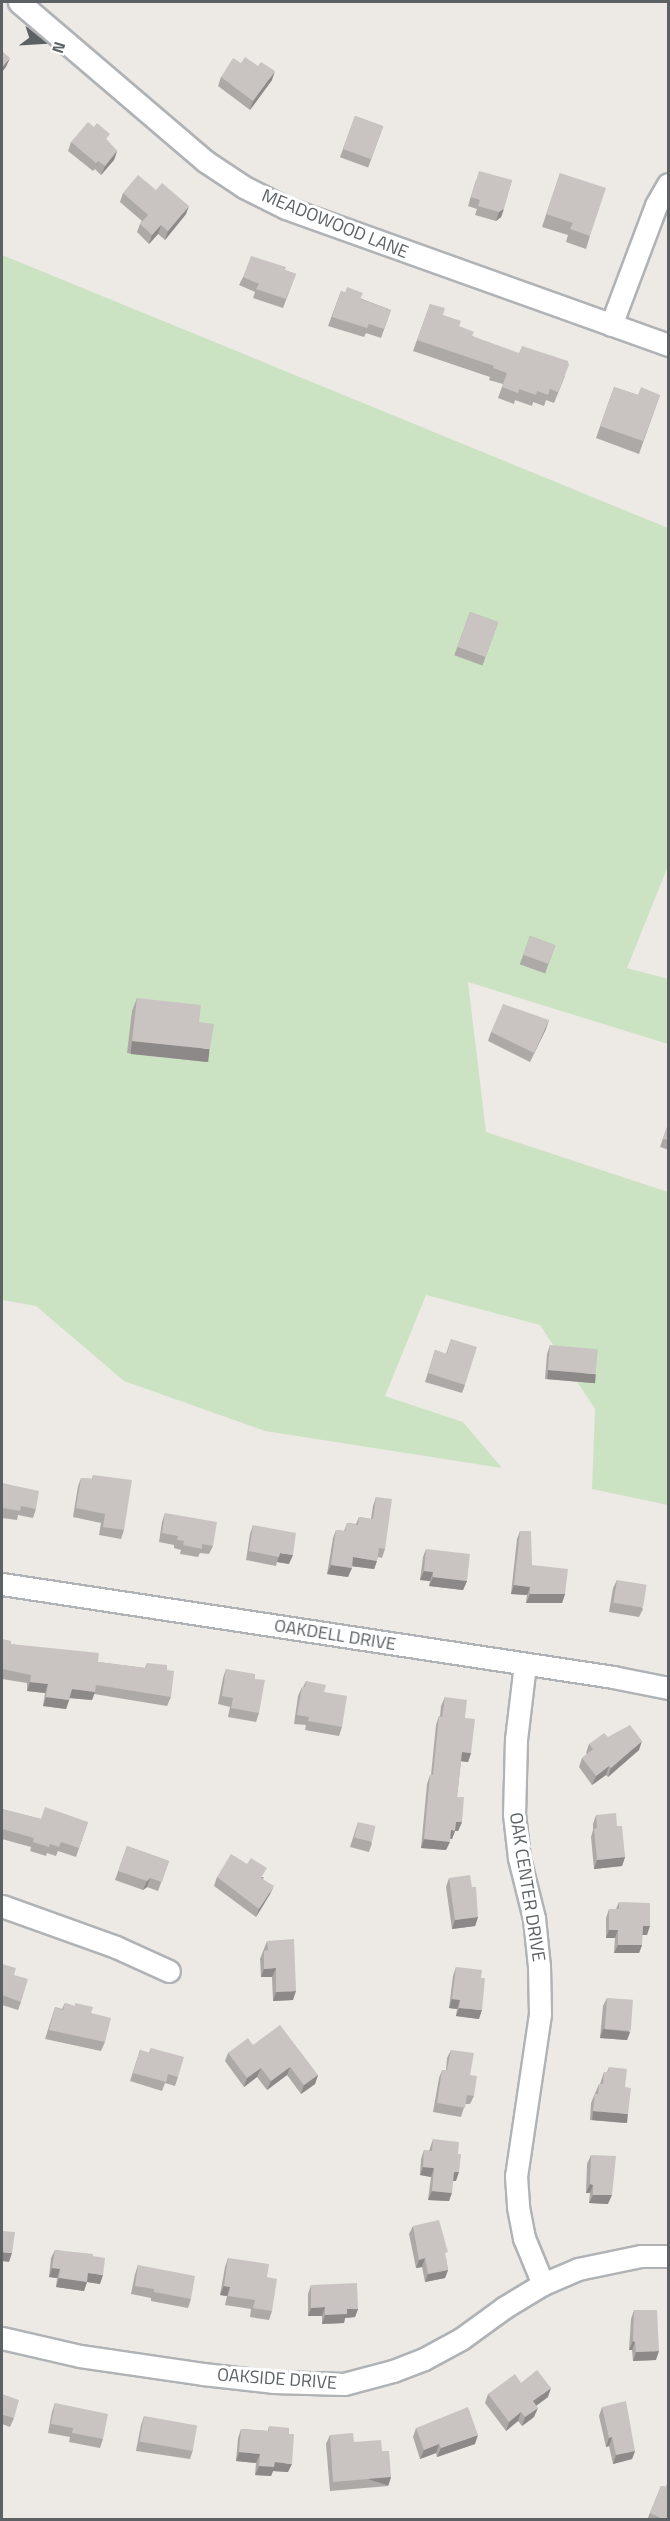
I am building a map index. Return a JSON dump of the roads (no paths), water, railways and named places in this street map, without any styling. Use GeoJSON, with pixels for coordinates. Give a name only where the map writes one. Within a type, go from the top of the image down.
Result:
{"type":"FeatureCollection","features":[{"type":"Feature","properties":{"kind":"street","name":"MEADOWOOD LANE"},"geometry":{"type":"LineString","coordinates":[[19,2],[205,161],[244,187],[286,208],[669,345]]}},
{"type":"Feature","properties":{"kind":"street"},"geometry":{"type":"LineString","coordinates":[[612,325],[656,205],[669,184]]}},
{"type":"Feature","properties":{"kind":"street","name":"OAKDELL DRIVE"},"geometry":{"type":"LineString","coordinates":[[2,1584],[613,1677],[669,1688]]}},
{"type":"Feature","properties":{"kind":"street","name":"OAK CENTER DRIVE"},"geometry":{"type":"LineString","coordinates":[[525,1664],[516,1739],[514,1814],[519,1858],[534,1918],[539,1966],[540,2014],[516,2176],[518,2207],[524,2238],[543,2284]]}},
{"type":"Feature","properties":{"kind":"street"},"geometry":{"type":"LineString","coordinates":[[2,1906],[105,1943],[169,1971]]}},
{"type":"Feature","properties":{"kind":"street","name":"OAKSIDE DRIVE"},"geometry":{"type":"LineString","coordinates":[[2,2338],[80,2355],[203,2374],[273,2382],[344,2384],[393,2372],[424,2359],[461,2339],[505,2307],[543,2284],[578,2269],[602,2262],[669,2256]]}}]}
